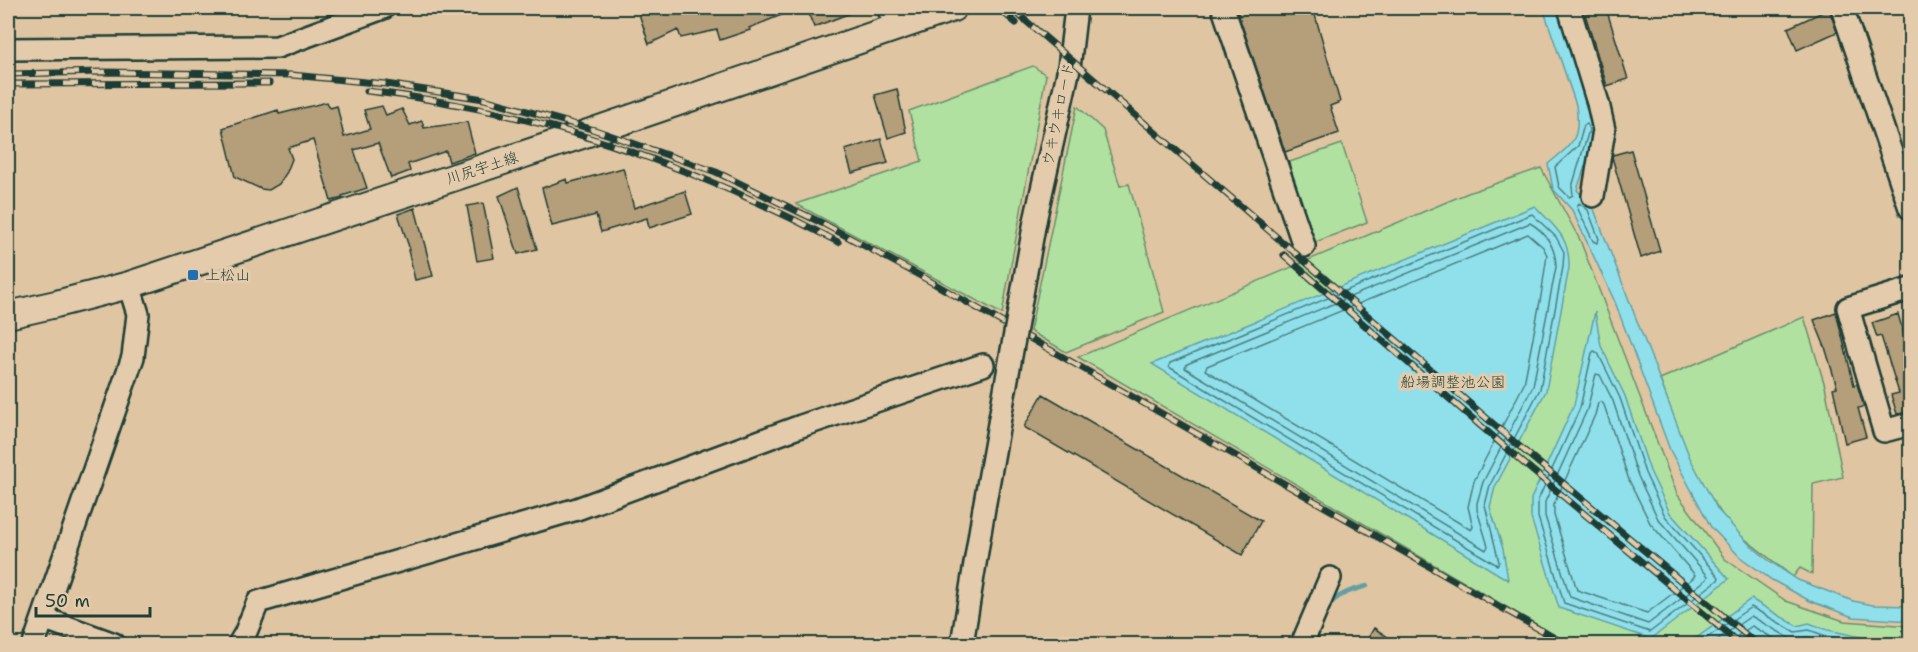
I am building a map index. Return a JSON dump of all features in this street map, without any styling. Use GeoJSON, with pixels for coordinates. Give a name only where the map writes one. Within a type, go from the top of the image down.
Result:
{"type":"FeatureCollection","features":[{"type":"Feature","properties":{"kind":"main road","name":"川尻宇土線"},"geometry":{"type":"LineString","coordinates":[[8,315],[129,285],[560,143],[893,17],[953,8]]}},
{"type":"Feature","properties":{"kind":"street","name":"ウキウキロード"},"geometry":{"type":"LineString","coordinates":[[962,645],[1035,220],[1069,68],[1076,8]]}},
{"type":"Feature","properties":{"kind":"street"},"geometry":{"type":"LineString","coordinates":[[1223,8],[1304,246]]}},
{"type":"Feature","properties":{"kind":"street"},"geometry":{"type":"LineString","coordinates":[[1569,8],[1604,130],[1593,196]]}},
{"type":"Feature","properties":{"kind":"street"},"geometry":{"type":"LineString","coordinates":[[1842,8],[1911,208]]}},
{"type":"Feature","properties":{"kind":"street"},"geometry":{"type":"LineString","coordinates":[[8,49],[277,47],[371,9]]}},
{"type":"Feature","properties":{"kind":"street"},"geometry":{"type":"LineString","coordinates":[[34,645],[133,357],[138,314],[129,285]]}},
{"type":"Feature","properties":{"kind":"street"},"geometry":{"type":"LineString","coordinates":[[1911,290],[1848,308],[1884,431],[1911,424]]}},
{"type":"Feature","properties":{"kind":"street"},"geometry":{"type":"LineString","coordinates":[[239,645],[258,602],[577,509],[834,414],[983,365]]}},
{"type":"Feature","properties":{"kind":"street"},"geometry":{"type":"LineString","coordinates":[[1302,645],[1330,578]]}},
{"type":"Feature","properties":{"kind":"street"},"geometry":{"type":"LineString","coordinates":[[43,618],[114,645]]}},
{"type":"Feature","properties":{"kind":"green space"},"geometry":{"type":"Polygon","coordinates":[[[1033,66],[1046,75],[1002,314],[796,204],[922,161],[909,111],[1033,66]]]}},
{"type":"Feature","properties":{"kind":"green space"},"geometry":{"type":"Polygon","coordinates":[[[1077,106],[1103,130],[1120,186],[1129,184],[1164,312],[1066,352],[1030,331],[1077,106]]]}},
{"type":"Feature","properties":{"kind":"green space"},"geometry":{"type":"Polygon","coordinates":[[[1342,144],[1367,222],[1308,245],[1281,165],[1342,144]]]}},
{"type":"Feature","properties":{"kind":"green space","name":"船場調整池公園"},"geometry":{"type":"Polygon","coordinates":[[[1541,168],[1580,240],[1677,494],[1725,559],[1786,601],[1844,621],[1910,626],[1910,644],[1570,644],[1078,357],[1468,193],[1541,168]]]}},
{"type":"Feature","properties":{"kind":"green space"},"geometry":{"type":"Polygon","coordinates":[[[1804,317],[1825,386],[1843,477],[1813,484],[1812,574],[1800,568],[1793,577],[1730,527],[1690,465],[1660,379],[1804,317]]]}},
{"type":"Feature","properties":{"kind":"water"},"geometry":{"type":"Polygon","coordinates":[[[1543,8],[1559,8],[1596,122],[1590,151],[1577,190],[1593,207],[1690,458],[1718,510],[1748,543],[1798,580],[1853,601],[1873,605],[1910,606],[1910,621],[1853,617],[1810,601],[1772,580],[1740,557],[1711,527],[1670,450],[1615,302],[1572,210],[1553,189],[1548,164],[1573,140],[1576,134],[1577,117],[1576,105],[1543,8]]]}},
{"type":"Feature","properties":{"kind":"water"},"geometry":{"type":"Polygon","coordinates":[[[1535,206],[1564,240],[1569,257],[1569,268],[1546,391],[1495,487],[1490,507],[1503,549],[1508,580],[1152,364],[1535,206]]]}},
{"type":"Feature","properties":{"kind":"water"},"geometry":{"type":"Polygon","coordinates":[[[1595,312],[1601,346],[1625,396],[1650,471],[1670,513],[1729,579],[1651,639],[1559,608],[1531,518],[1531,499],[1574,405],[1595,312]]]}},
{"type":"Feature","properties":{"kind":"water"},"geometry":{"type":"Polygon","coordinates":[[[1751,599],[1797,626],[1809,623],[1828,630],[1870,639],[1910,641],[1910,644],[1688,644],[1751,599]]]}},
{"type":"Feature","properties":{"kind":"building"},"geometry":{"type":"Polygon","coordinates":[[[637,8],[799,8],[749,28],[750,30],[720,40],[717,30],[681,38],[678,30],[649,44],[637,8]]]}},
{"type":"Feature","properties":{"kind":"building"},"geometry":{"type":"Polygon","coordinates":[[[806,8],[861,8],[861,9],[814,27],[806,8]]]}},
{"type":"Feature","properties":{"kind":"building"},"geometry":{"type":"Polygon","coordinates":[[[1236,8],[1313,8],[1340,102],[1330,106],[1339,133],[1285,152],[1236,8]]]}},
{"type":"Feature","properties":{"kind":"building"},"geometry":{"type":"Polygon","coordinates":[[[1606,8],[1628,79],[1607,86],[1585,14],[1606,8]]]}},
{"type":"Feature","properties":{"kind":"building"},"geometry":{"type":"Polygon","coordinates":[[[1829,9],[1837,32],[1797,50],[1788,28],[1829,9]]]}},
{"type":"Feature","properties":{"kind":"building"},"geometry":{"type":"Polygon","coordinates":[[[897,89],[906,132],[888,138],[875,95],[897,89]]]}},
{"type":"Feature","properties":{"kind":"building"},"geometry":{"type":"Polygon","coordinates":[[[327,102],[330,108],[337,106],[344,137],[370,129],[364,110],[382,106],[386,115],[402,109],[410,125],[422,121],[424,128],[467,122],[475,153],[449,162],[446,151],[408,164],[410,171],[391,178],[378,143],[354,150],[367,188],[331,201],[313,140],[288,148],[292,159],[287,172],[279,184],[269,190],[261,189],[235,177],[223,128],[278,110],[279,114],[327,102]]]}},
{"type":"Feature","properties":{"kind":"building"},"geometry":{"type":"Polygon","coordinates":[[[881,139],[888,163],[852,173],[845,150],[881,139]]]}},
{"type":"Feature","properties":{"kind":"building"},"geometry":{"type":"Polygon","coordinates":[[[1631,150],[1660,251],[1641,258],[1612,157],[1631,150]]]}},
{"type":"Feature","properties":{"kind":"building"},"geometry":{"type":"Polygon","coordinates":[[[623,168],[634,208],[685,191],[692,214],[649,228],[647,218],[601,232],[596,215],[552,226],[542,188],[567,179],[568,183],[623,168]]]}},
{"type":"Feature","properties":{"kind":"building"},"geometry":{"type":"Polygon","coordinates":[[[518,187],[537,249],[518,254],[499,196],[518,187]]]}},
{"type":"Feature","properties":{"kind":"building"},"geometry":{"type":"Polygon","coordinates":[[[483,203],[494,258],[477,261],[467,206],[483,203]]]}},
{"type":"Feature","properties":{"kind":"building"},"geometry":{"type":"Polygon","coordinates":[[[415,208],[433,276],[415,280],[408,250],[410,250],[398,214],[415,208]]]}},
{"type":"Feature","properties":{"kind":"building"},"geometry":{"type":"Polygon","coordinates":[[[1836,312],[1854,385],[1857,384],[1864,407],[1858,408],[1866,437],[1845,443],[1833,388],[1837,387],[1814,320],[1836,312]]]}},
{"type":"Feature","properties":{"kind":"building"},"geometry":{"type":"Polygon","coordinates":[[[1898,314],[1911,359],[1911,412],[1897,414],[1891,395],[1899,393],[1881,336],[1877,337],[1872,323],[1898,314]]]}},
{"type":"Feature","properties":{"kind":"building"},"geometry":{"type":"Polygon","coordinates":[[[1043,394],[1261,521],[1242,555],[1024,427],[1043,394]]]}},
{"type":"Feature","properties":{"kind":"building"},"geometry":{"type":"Polygon","coordinates":[[[1374,628],[1400,645],[1364,645],[1374,628]]]}},
{"type":"Feature","properties":{"kind":"waterway"},"geometry":{"type":"LineString","coordinates":[[1328,607],[1340,596],[1367,586]]}},
{"type":"Feature","properties":{"kind":"railway"},"geometry":{"type":"LineString","coordinates":[[998,8],[1016,23]]}},
{"type":"Feature","properties":{"kind":"railway"},"geometry":{"type":"LineString","coordinates":[[1011,8],[1534,459],[1757,644]]}},
{"type":"Feature","properties":{"kind":"railway"},"geometry":{"type":"LineString","coordinates":[[8,74],[103,72],[292,75],[386,84],[484,99],[595,130],[716,172],[824,224],[928,280],[1565,644]]}},
{"type":"Feature","properties":{"kind":"railway"},"geometry":{"type":"LineString","coordinates":[[8,84],[269,83]]}},
{"type":"Feature","properties":{"kind":"railway"},"geometry":{"type":"LineString","coordinates":[[367,91],[429,99],[490,111],[610,144],[726,188],[838,242]]}},
{"type":"Feature","properties":{"kind":"railway"},"geometry":{"type":"LineString","coordinates":[[1284,255],[1527,466],[1740,644]]}},
{"type":"Feature","properties":{"kind":"place","name":"上松山"},"geometry":{"type":"Point","coordinates":[193,275]}}]}
